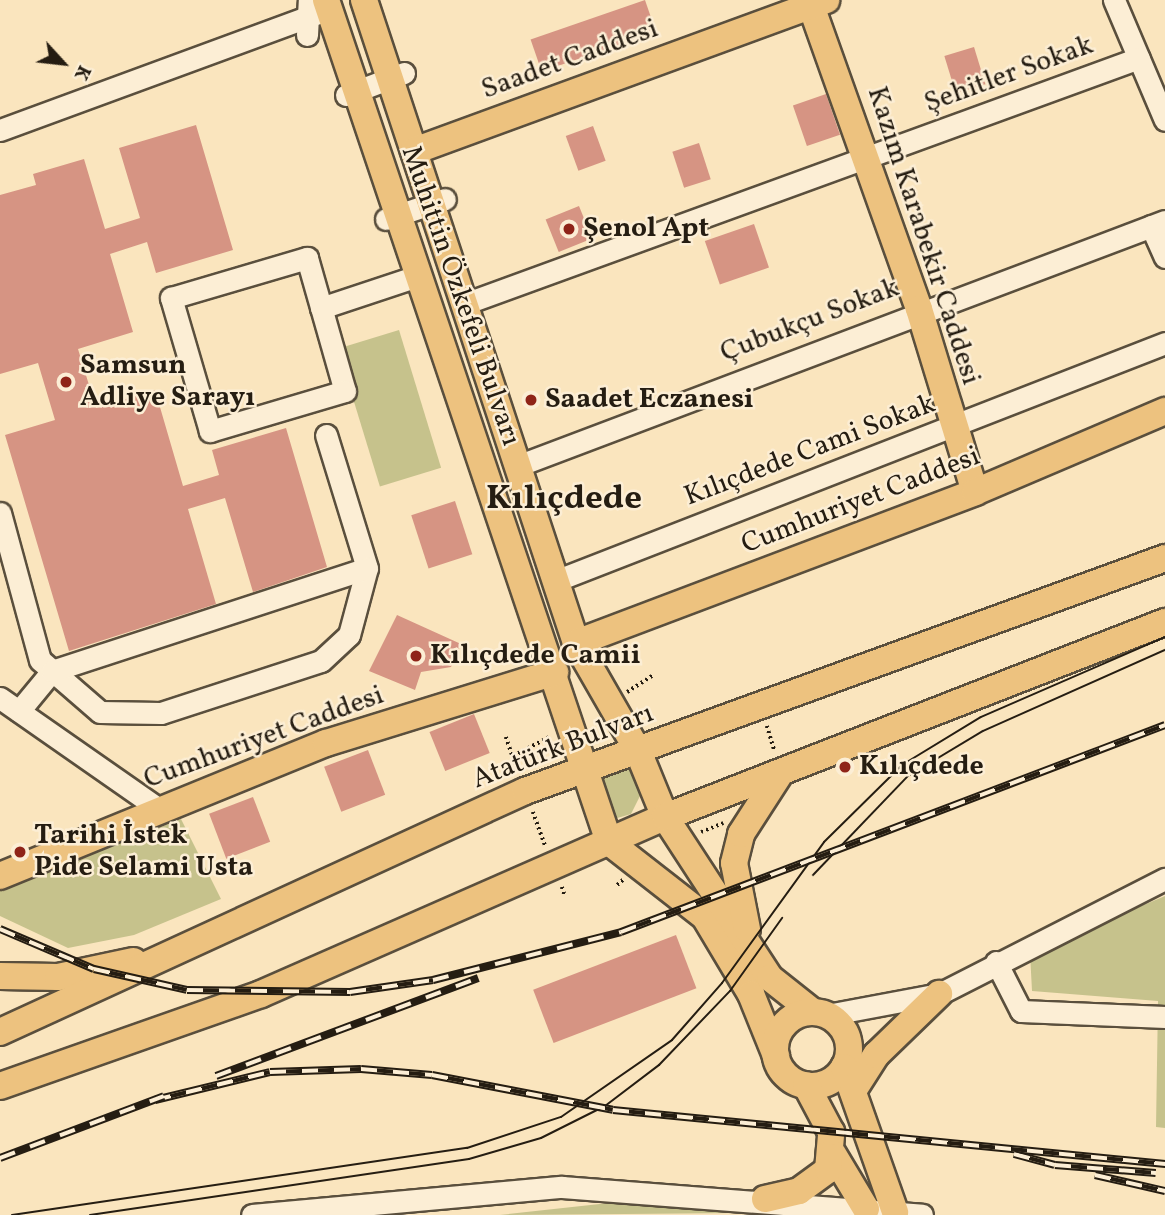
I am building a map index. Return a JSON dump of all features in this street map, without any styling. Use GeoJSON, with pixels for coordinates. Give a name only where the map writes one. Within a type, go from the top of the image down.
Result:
{"type":"FeatureCollection","features":[{"type":"Feature","properties":{"kind":"main road","name":"Muhittin Özkefeli Bulvarı"},"geometry":{"type":"LineString","coordinates":[[364,0],[397,76],[414,151],[438,201],[464,304],[576,643],[638,751],[665,817],[751,944]]}},
{"type":"Feature","properties":{"kind":"main road","name":"Saadet Caddesi"},"geometry":{"type":"LineString","coordinates":[[414,151],[816,2]]}},
{"type":"Feature","properties":{"kind":"main road","name":"Kazım Karabekir Caddesi"},"geometry":{"type":"LineString","coordinates":[[816,2],[919,309],[975,492]]}},
{"type":"Feature","properties":{"kind":"main road","name":"Muhittin Özkefeli Bulvarı"},"geometry":{"type":"LineString","coordinates":[[316,12],[351,93],[393,217],[420,275],[555,672],[581,773],[609,842]]}},
{"type":"Feature","properties":{"kind":"main road","name":"Cumhuriyet Caddesi"},"geometry":{"type":"LineString","coordinates":[[576,643],[975,492],[1165,411]]}},
{"type":"Feature","properties":{"kind":"main road","name":"Atatürk Bulvarı"},"geometry":{"type":"LineString","coordinates":[[0,1032],[525,791],[581,773],[1165,558]]}},
{"type":"Feature","properties":{"kind":"main road"},"geometry":{"type":"LineString","coordinates":[[0,1086],[261,994],[665,817],[1165,622]]}},
{"type":"Feature","properties":{"kind":"main road","name":"Cumhuriyet Caddesi"},"geometry":{"type":"LineString","coordinates":[[0,876],[326,743],[555,672]]}},
{"type":"Feature","properties":{"kind":"main road"},"geometry":{"type":"LineString","coordinates":[[781,774],[741,834],[734,863],[751,944],[771,978],[820,1013],[848,1040],[848,1079],[895,1212]]}},
{"type":"Feature","properties":{"kind":"main road"},"geometry":{"type":"LineString","coordinates":[[609,842],[705,918],[751,994],[785,1075],[806,1086],[831,1132],[834,1154],[866,1209]]}},
{"type":"Feature","properties":{"kind":"main road"},"geometry":{"type":"LineString","coordinates":[[0,976],[58,977],[182,950]]}},
{"type":"Feature","properties":{"kind":"main road"},"geometry":{"type":"LineString","coordinates":[[806,1086],[848,1079],[939,993]]}},
{"type":"Feature","properties":{"kind":"main road"},"geometry":{"type":"LineString","coordinates":[[776,1056],[783,1025],[820,1013]]}},
{"type":"Feature","properties":{"kind":"main road"},"geometry":{"type":"LineString","coordinates":[[765,1199],[816,1182],[834,1154]]}},
{"type":"Feature","properties":{"kind":"street"},"geometry":{"type":"LineString","coordinates":[[1114,0],[1165,120]]}},
{"type":"Feature","properties":{"kind":"street"},"geometry":{"type":"LineString","coordinates":[[0,130],[316,12]]}},
{"type":"Feature","properties":{"kind":"street","name":"Şehitler Sokak"},"geometry":{"type":"LineString","coordinates":[[464,304],[1139,58]]}},
{"type":"Feature","properties":{"kind":"street"},"geometry":{"type":"LineString","coordinates":[[351,93],[397,76]]}},
{"type":"Feature","properties":{"kind":"street"},"geometry":{"type":"LineString","coordinates":[[393,217],[438,201]]}},
{"type":"Feature","properties":{"kind":"street"},"geometry":{"type":"LineString","coordinates":[[1158,224],[1165,257]]}},
{"type":"Feature","properties":{"kind":"street","name":"Çubukçu Sokak"},"geometry":{"type":"LineString","coordinates":[[517,466],[919,309],[1158,224]]}},
{"type":"Feature","properties":{"kind":"street"},"geometry":{"type":"LineString","coordinates":[[307,258],[321,308],[345,391],[210,431],[172,298],[307,258]]}},
{"type":"Feature","properties":{"kind":"street"},"geometry":{"type":"LineString","coordinates":[[321,308],[420,275]]}},
{"type":"Feature","properties":{"kind":"street","name":"Kılıçdede Cami Sokak"},"geometry":{"type":"LineString","coordinates":[[555,581],[1165,344]]}},
{"type":"Feature","properties":{"kind":"street"},"geometry":{"type":"LineString","coordinates":[[0,513],[40,660],[100,712],[160,713],[321,661],[349,635],[367,568],[326,435]]}},
{"type":"Feature","properties":{"kind":"street"},"geometry":{"type":"LineString","coordinates":[[19,711],[52,671],[367,568]]}},
{"type":"Feature","properties":{"kind":"street"},"geometry":{"type":"LineString","coordinates":[[0,698],[159,809]]}},
{"type":"Feature","properties":{"kind":"street"},"geometry":{"type":"LineString","coordinates":[[820,1013],[939,993],[1165,879]]}},
{"type":"Feature","properties":{"kind":"street"},"geometry":{"type":"LineString","coordinates":[[996,962],[1021,1011],[1165,1017]]}},
{"type":"Feature","properties":{"kind":"street"},"geometry":{"type":"LineString","coordinates":[[252,1215],[562,1187],[765,1199],[922,1215]]}},
{"type":"Feature","properties":{"kind":"path"},"geometry":{"type":"LineString","coordinates":[[760,706],[781,774]]}},
{"type":"Feature","properties":{"kind":"path"},"geometry":{"type":"LineString","coordinates":[[506,737],[565,896]]}},
{"type":"Feature","properties":{"kind":"shaded area"},"geometry":{"type":"Polygon","coordinates":[[[399,330],[441,468],[380,486],[338,349],[399,330]]]}},
{"type":"Feature","properties":{"kind":"shaded area"},"geometry":{"type":"Polygon","coordinates":[[[622,764],[637,774],[643,790],[631,814],[614,819],[591,778],[622,764]]]}},
{"type":"Feature","properties":{"kind":"shaded area"},"geometry":{"type":"Polygon","coordinates":[[[181,819],[221,899],[134,935],[68,948],[0,916],[0,891],[181,819]]]}},
{"type":"Feature","properties":{"kind":"shaded area"},"geometry":{"type":"Polygon","coordinates":[[[1165,896],[1165,1128],[1156,1127],[1158,1001],[1032,991],[1030,953],[1165,896]]]}},
{"type":"Feature","properties":{"kind":"shaded area"},"geometry":{"type":"Polygon","coordinates":[[[618,1202],[741,1213],[500,1215],[618,1202]]]}},
{"type":"Feature","properties":{"kind":"building"},"geometry":{"type":"Polygon","coordinates":[[[645,0],[656,32],[542,72],[531,39],[645,0]]]}},
{"type":"Feature","properties":{"kind":"building"},"geometry":{"type":"Polygon","coordinates":[[[974,47],[985,84],[956,93],[944,56],[974,47]]]}},
{"type":"Feature","properties":{"kind":"building"},"geometry":{"type":"Polygon","coordinates":[[[826,94],[840,135],[807,146],[793,105],[826,94]]]}},
{"type":"Feature","properties":{"kind":"building","name":"Samsun Adliye Sarayı"},"geometry":{"type":"Polygon","coordinates":[[[196,125],[233,250],[156,273],[147,242],[110,254],[133,332],[78,349],[96,408],[155,390],[183,486],[219,475],[212,450],[286,428],[327,567],[253,592],[225,498],[188,509],[216,604],[69,651],[5,435],[55,420],[38,363],[0,374],[0,195],[36,185],[33,174],[84,159],[105,229],[140,218],[119,148],[196,125]]]}},
{"type":"Feature","properties":{"kind":"building"},"geometry":{"type":"Polygon","coordinates":[[[593,126],[606,161],[578,171],[566,136],[593,126]]]}},
{"type":"Feature","properties":{"kind":"building"},"geometry":{"type":"Polygon","coordinates":[[[699,143],[711,179],[684,188],[672,152],[699,143]]]}},
{"type":"Feature","properties":{"kind":"building","name":"Şenol Apt"},"geometry":{"type":"Polygon","coordinates":[[[579,206],[592,238],[559,252],[546,219],[579,206]]]}},
{"type":"Feature","properties":{"kind":"building"},"geometry":{"type":"Polygon","coordinates":[[[754,224],[769,267],[720,284],[705,241],[754,224]]]}},
{"type":"Feature","properties":{"kind":"building"},"geometry":{"type":"Polygon","coordinates":[[[455,501],[472,554],[429,568],[411,515],[455,501]]]}},
{"type":"Feature","properties":{"kind":"building","name":"Kılıçdede Camii"},"geometry":{"type":"Polygon","coordinates":[[[397,615],[461,644],[451,667],[421,672],[415,690],[369,671],[397,615]]]}},
{"type":"Feature","properties":{"kind":"building"},"geometry":{"type":"Polygon","coordinates":[[[474,714],[490,753],[445,771],[429,732],[474,714]]]}},
{"type":"Feature","properties":{"kind":"building"},"geometry":{"type":"Polygon","coordinates":[[[368,750],[385,795],[341,812],[324,767],[368,750]]]}},
{"type":"Feature","properties":{"kind":"building"},"geometry":{"type":"Polygon","coordinates":[[[253,797],[270,842],[226,859],[209,814],[253,797]]]}},
{"type":"Feature","properties":{"kind":"building"},"geometry":{"type":"Polygon","coordinates":[[[676,935],[696,988],[554,1043],[533,990],[676,935]]]}},
{"type":"Feature","properties":{"kind":"tram line"},"geometry":{"type":"LineString","coordinates":[[12,1215],[467,1148],[561,1117],[672,1040],[722,983],[824,842],[902,765],[981,717],[1165,637]]}},
{"type":"Feature","properties":{"kind":"tram line"},"geometry":{"type":"LineString","coordinates":[[813,875],[908,776],[983,731],[1165,650]]}},
{"type":"Feature","properties":{"kind":"tram line"},"geometry":{"type":"LineString","coordinates":[[90,1215],[469,1159],[541,1138],[605,1106],[659,1065],[730,991],[782,918]]}},
{"type":"Feature","properties":{"kind":"railway"},"geometry":{"type":"LineString","coordinates":[[0,929],[94,969],[187,990],[350,992],[433,980],[621,932],[1165,725]]}},
{"type":"Feature","properties":{"kind":"railway"},"geometry":{"type":"LineString","coordinates":[[216,1076],[478,978]]}},
{"type":"Feature","properties":{"kind":"railway"},"geometry":{"type":"LineString","coordinates":[[155,1100],[270,1072],[361,1069],[432,1075],[613,1110],[1165,1164]]}},
{"type":"Feature","properties":{"kind":"railway"},"geometry":{"type":"LineString","coordinates":[[0,1158],[164,1096]]}},
{"type":"Feature","properties":{"kind":"railway"},"geometry":{"type":"LineString","coordinates":[[1014,1154],[1055,1165],[1156,1173]]}},
{"type":"Feature","properties":{"kind":"railway"},"geometry":{"type":"LineString","coordinates":[[1095,1175],[1165,1191]]}},
{"type":"Feature","properties":{"kind":"place","name":"Şenol Apt"},"geometry":{"type":"Point","coordinates":[569,229]}},
{"type":"Feature","properties":{"kind":"place","name":"Samsun Adliye Sarayı"},"geometry":{"type":"Point","coordinates":[66,382]}},
{"type":"Feature","properties":{"kind":"place","name":"Saadet Eczanesi"},"geometry":{"type":"Point","coordinates":[531,400]}},
{"type":"Feature","properties":{"kind":"place","name":"Kılıçdede Camii"},"geometry":{"type":"Point","coordinates":[416,656]}},
{"type":"Feature","properties":{"kind":"place","name":"Kılıçdede"},"geometry":{"type":"Point","coordinates":[845,767]}},
{"type":"Feature","properties":{"kind":"place","name":"Tarihi İstek Pide Selami Usta"},"geometry":{"type":"Point","coordinates":[20,852]}},
{"type":"Feature","properties":{"kind":"district","name":"Kılıçdede"},"geometry":{"type":"Point","coordinates":[564,499]}}]}
